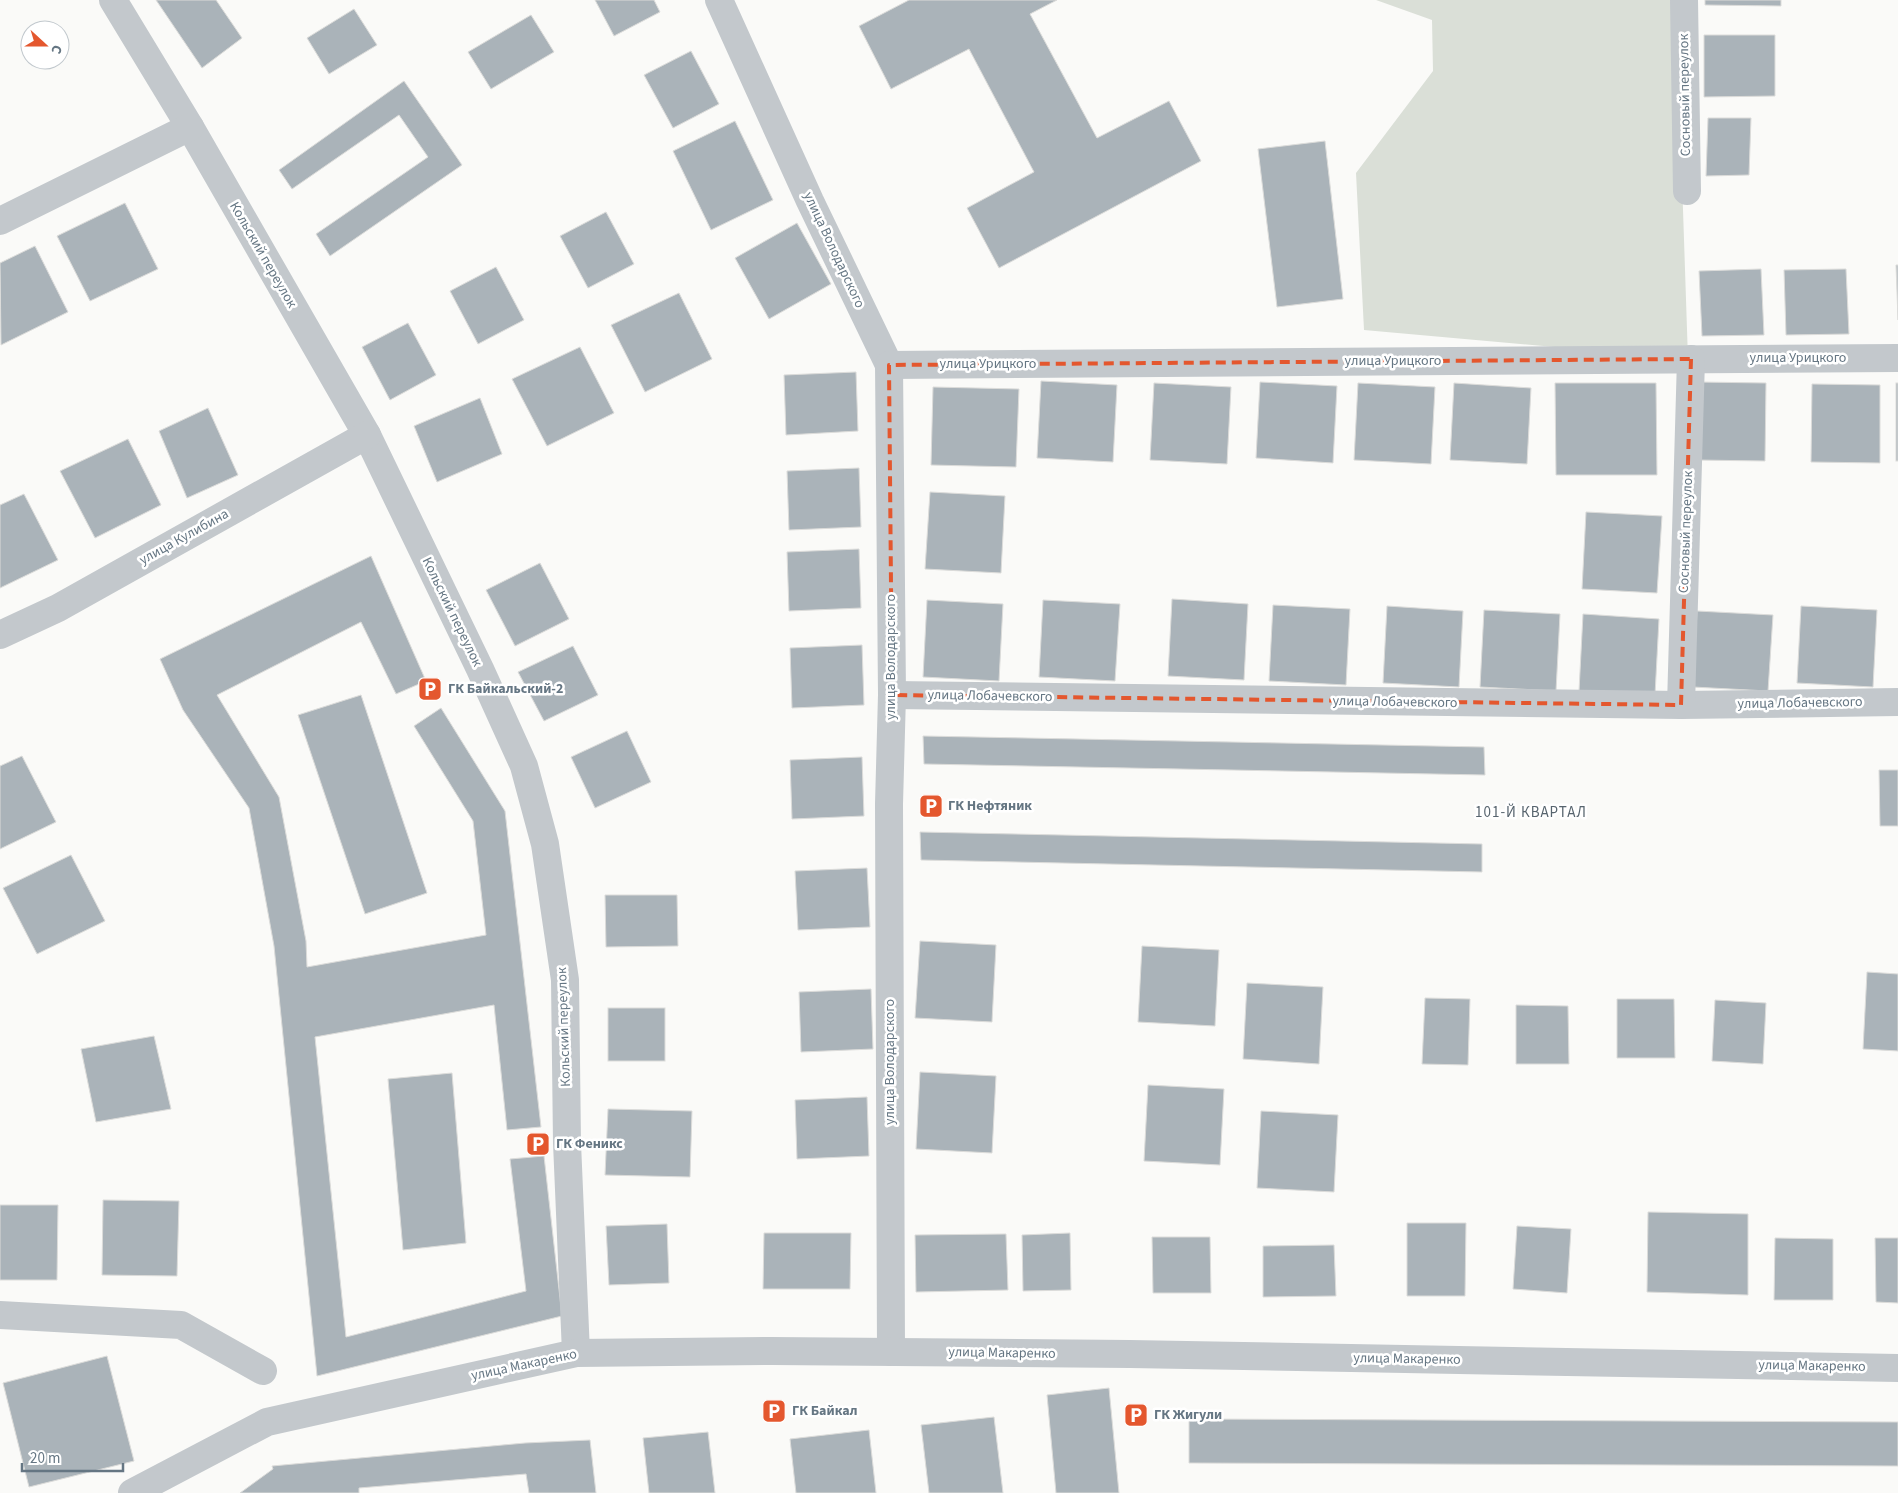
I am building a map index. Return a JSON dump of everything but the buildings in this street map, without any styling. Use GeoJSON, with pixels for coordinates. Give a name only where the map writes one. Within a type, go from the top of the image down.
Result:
{"type":"FeatureCollection","features":[{"type":"Feature","properties":{"kind":"street","name":"Кольский переулок"},"geometry":{"type":"LineString","coordinates":[[113,0],[190,127],[367,435],[480,669],[524,766],[545,844],[565,980],[567,1144],[576,1353]]}},
{"type":"Feature","properties":{"kind":"street","name":"улица Володарского"},"geometry":{"type":"LineString","coordinates":[[720,0],[810,200],[889,365],[892,695],[890,804],[890,1352]]}},
{"type":"Feature","properties":{"kind":"street","name":"Сосновый переулок"},"geometry":{"type":"LineString","coordinates":[[1684,0],[1687,191]]}},
{"type":"Feature","properties":{"kind":"street"},"geometry":{"type":"LineString","coordinates":[[0,221],[190,127]]}},
{"type":"Feature","properties":{"kind":"street","name":"улица Урицкого"},"geometry":{"type":"LineString","coordinates":[[889,365],[1898,358]]}},
{"type":"Feature","properties":{"kind":"street","name":"Сосновый переулок"},"geometry":{"type":"LineString","coordinates":[[1681,705],[1691,359]]}},
{"type":"Feature","properties":{"kind":"street","name":"улица Кулибина"},"geometry":{"type":"LineString","coordinates":[[0,635],[58,608],[367,435]]}},
{"type":"Feature","properties":{"kind":"street","name":"улица Лобачевского"},"geometry":{"type":"LineString","coordinates":[[892,695],[1681,705],[1898,702]]}},
{"type":"Feature","properties":{"kind":"street"},"geometry":{"type":"LineString","coordinates":[[0,1315],[181,1325],[263,1372]]}},
{"type":"Feature","properties":{"kind":"street","name":"улица Макаренко"},"geometry":{"type":"LineString","coordinates":[[132,1493],[267,1422],[576,1353],[890,1352],[1130,1354],[1898,1368]]}},
{"type":"Feature","properties":{"kind":"highlighted area"},"geometry":{"type":"Polygon","coordinates":[[[1691,359],[1681,705],[892,695],[889,365],[1691,359]]]}},
{"type":"Feature","properties":{"kind":"shaded area"},"geometry":{"type":"Polygon","coordinates":[[[1376,0],[1676,0],[1688,359],[1364,330],[1356,173],[1433,71],[1432,20],[1376,0]]]}},
{"type":"Feature","properties":{"kind":"place","name":"ГК Байкальский-2"},"geometry":{"type":"Point","coordinates":[430,689]}},
{"type":"Feature","properties":{"kind":"place","name":"ГК Нефтяник"},"geometry":{"type":"Point","coordinates":[931,806]}},
{"type":"Feature","properties":{"kind":"place","name":"ГК Феникс"},"geometry":{"type":"Point","coordinates":[538,1144]}},
{"type":"Feature","properties":{"kind":"place","name":"ГК Байкал"},"geometry":{"type":"Point","coordinates":[774,1411]}},
{"type":"Feature","properties":{"kind":"place","name":"ГК Жигули"},"geometry":{"type":"Point","coordinates":[1136,1415]}},
{"type":"Feature","properties":{"kind":"district","name":"101-Й КВАРТАЛ"},"geometry":{"type":"Point","coordinates":[1531,812]}}]}
